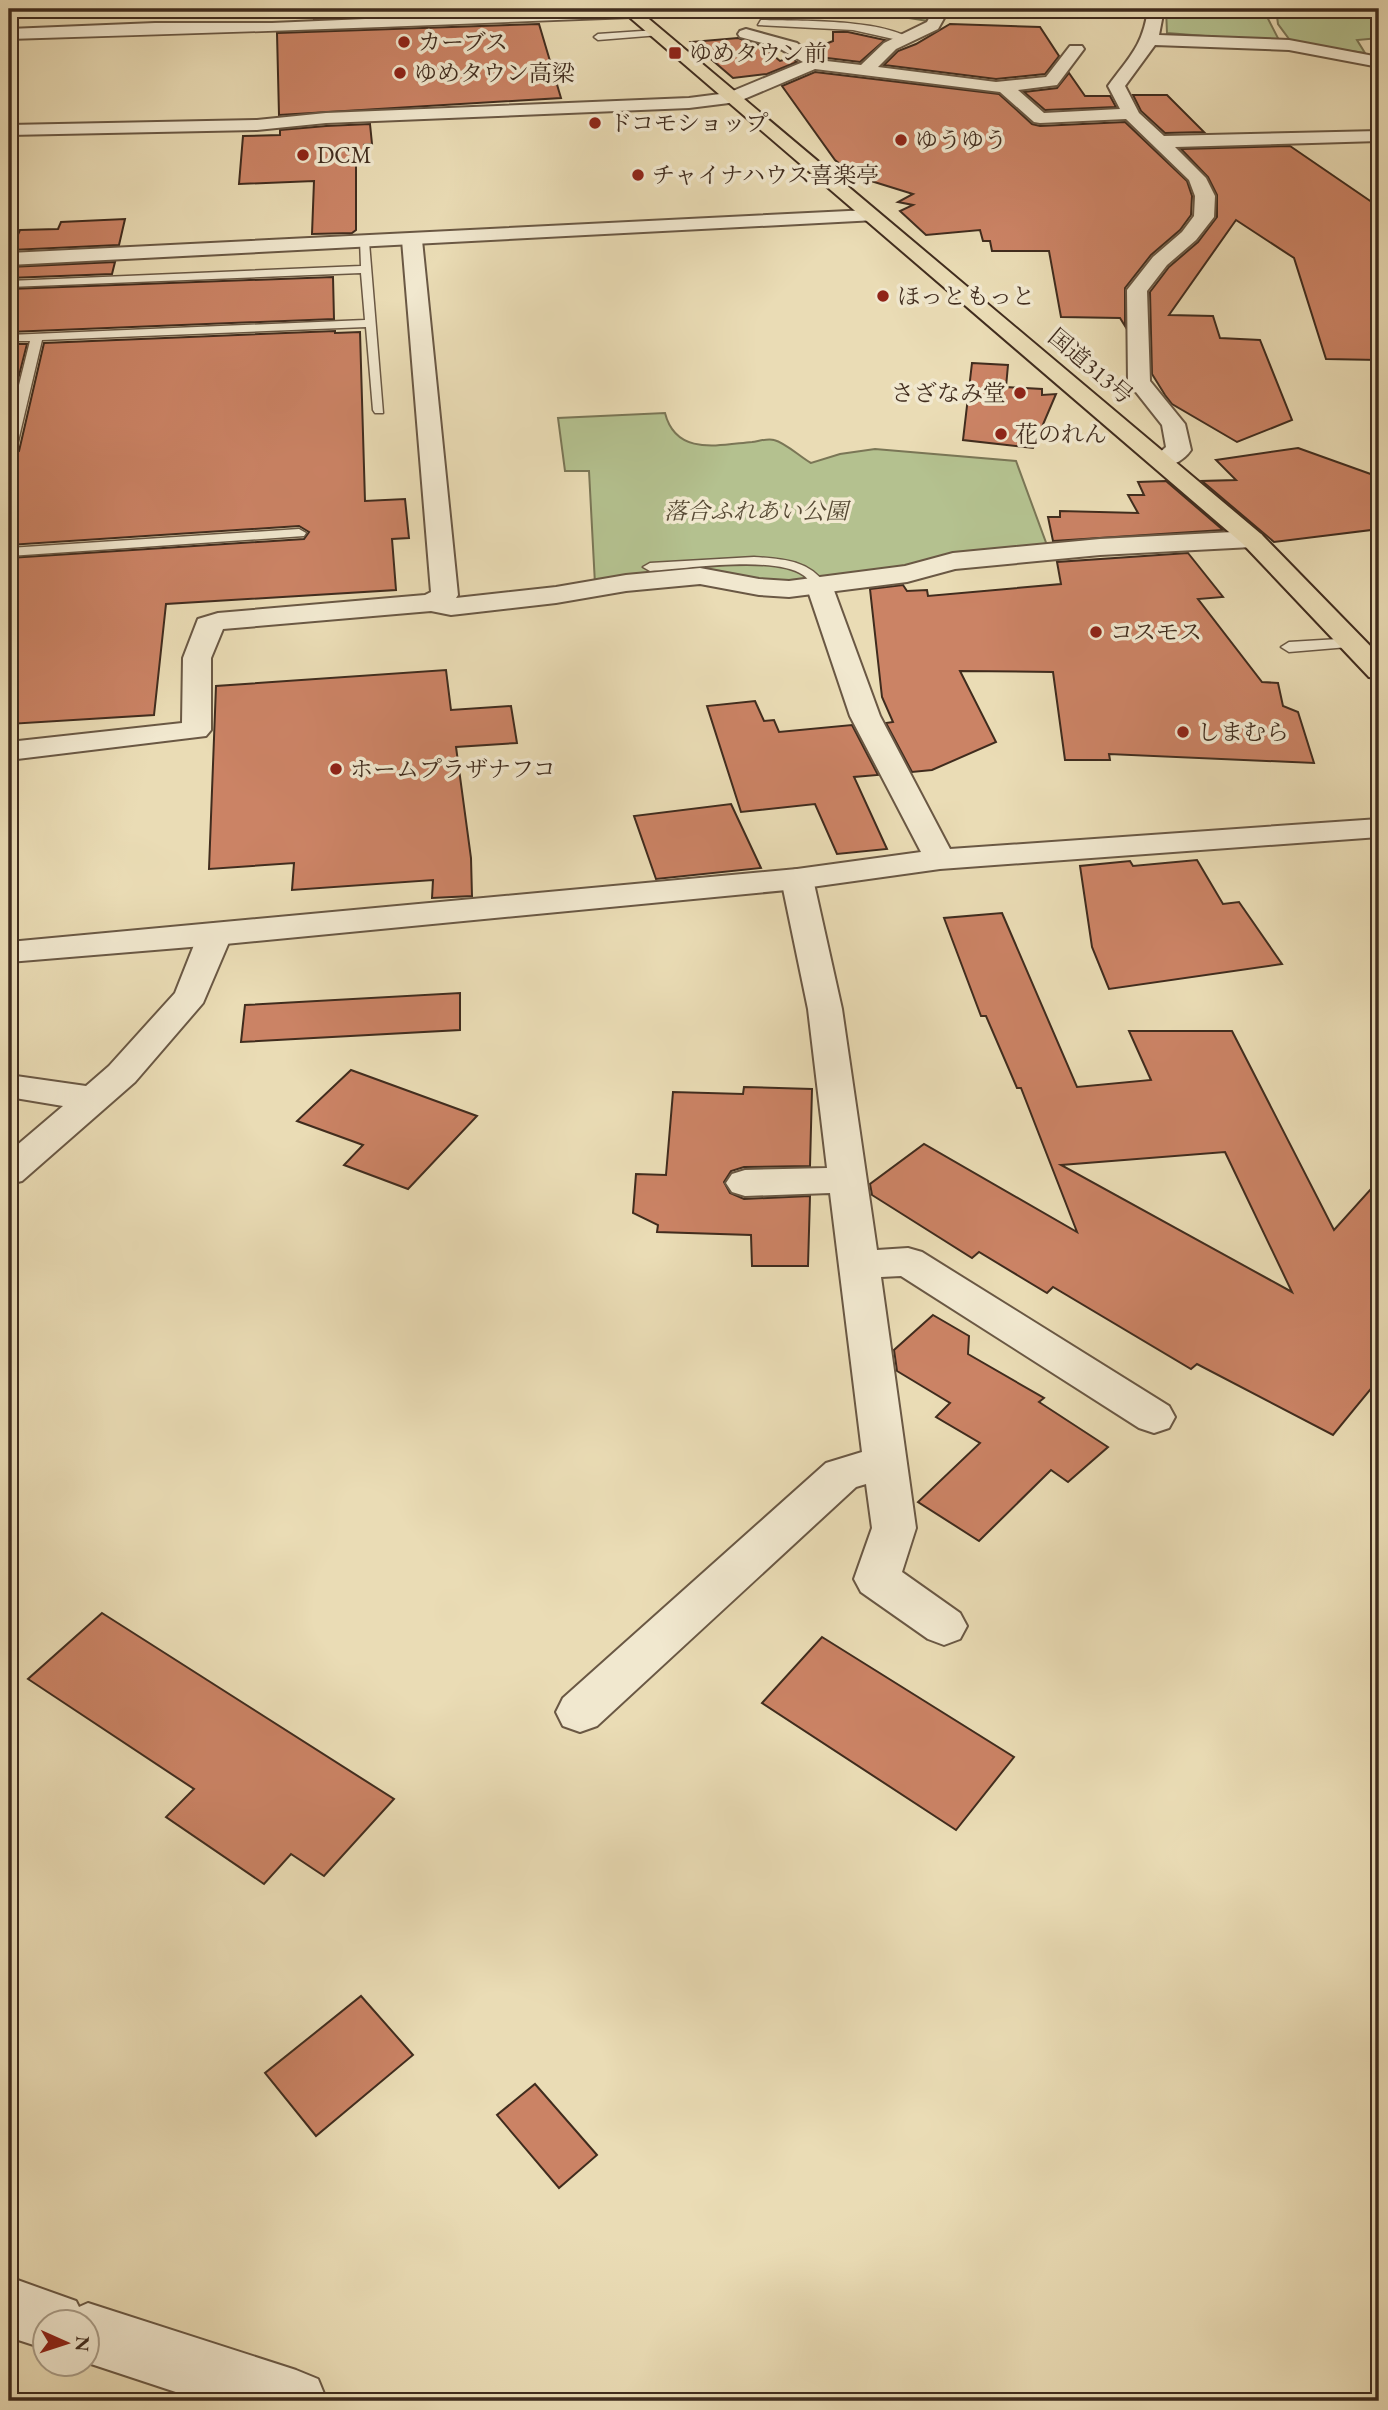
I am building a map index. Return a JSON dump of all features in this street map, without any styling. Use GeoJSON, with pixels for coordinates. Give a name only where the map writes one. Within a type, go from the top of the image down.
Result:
{"type":"FeatureCollection","features":[{"type":"Feature","properties":{"kind":"highway","name":"国道313号"},"geometry":{"type":"LineString","coordinates":[[629,10],[1252,538],[1379,671]]}},
{"type":"Feature","properties":{"kind":"street"},"geometry":{"type":"LineString","coordinates":[[109,30],[116,9]]}},
{"type":"Feature","properties":{"kind":"street"},"geometry":{"type":"LineString","coordinates":[[241,28],[243,9]]}},
{"type":"Feature","properties":{"kind":"street"},"geometry":{"type":"LineString","coordinates":[[1156,9],[1151,40],[1116,86],[1131,114],[1197,178],[1205,195],[1204,217],[1189,236],[1160,261],[1137,290],[1139,382],[1173,424],[1179,450],[1163,460]]}},
{"type":"Feature","properties":{"kind":"street"},"geometry":{"type":"LineString","coordinates":[[9,34],[241,28],[629,10]]}},
{"type":"Feature","properties":{"kind":"street"},"geometry":{"type":"LineString","coordinates":[[866,70],[892,44],[921,34],[938,20],[940,12]]}},
{"type":"Feature","properties":{"kind":"street"},"geometry":{"type":"LineString","coordinates":[[746,34],[792,46],[805,54],[813,64]]}},
{"type":"Feature","properties":{"kind":"street"},"geometry":{"type":"LineString","coordinates":[[1151,40],[1289,45],[1379,62]]}},
{"type":"Feature","properties":{"kind":"street"},"geometry":{"type":"LineString","coordinates":[[9,130],[257,125],[326,118],[689,103],[731,98],[813,64],[1004,87],[1051,81],[1076,49]]}},
{"type":"Feature","properties":{"kind":"street"},"geometry":{"type":"LineString","coordinates":[[1359,59],[1372,80]]}},
{"type":"Feature","properties":{"kind":"street"},"geometry":{"type":"LineString","coordinates":[[1004,87],[1041,118],[1131,114]]}},
{"type":"Feature","properties":{"kind":"street"},"geometry":{"type":"LineString","coordinates":[[1159,142],[1379,136]]}},
{"type":"Feature","properties":{"kind":"street"},"geometry":{"type":"LineString","coordinates":[[9,259],[869,216]]}},
{"type":"Feature","properties":{"kind":"street"},"geometry":{"type":"LineString","coordinates":[[412,240],[446,595],[431,603]]}},
{"type":"Feature","properties":{"kind":"street"},"geometry":{"type":"LineString","coordinates":[[9,751],[196,730],[197,658],[208,625],[218,621],[431,603],[451,607],[556,595],[626,583],[700,576],[760,587],[789,589],[907,574],[953,561],[1100,547],[1252,538]]}},
{"type":"Feature","properties":{"kind":"street"},"geometry":{"type":"LineString","coordinates":[[819,585],[865,716],[940,859]]}},
{"type":"Feature","properties":{"kind":"street"},"geometry":{"type":"LineString","coordinates":[[9,952],[797,879],[940,859],[1379,828]]}},
{"type":"Feature","properties":{"kind":"street"},"geometry":{"type":"LineString","coordinates":[[797,879],[825,1009],[894,1528],[877,1579],[944,1626]]}},
{"type":"Feature","properties":{"kind":"street"},"geometry":{"type":"LineString","coordinates":[[9,1172],[122,1074],[191,996],[215,935]]}},
{"type":"Feature","properties":{"kind":"street"},"geometry":{"type":"LineString","coordinates":[[9,1086],[93,1099]]}},
{"type":"Feature","properties":{"kind":"street"},"geometry":{"type":"LineString","coordinates":[[745,1183],[848,1180]]}},
{"type":"Feature","properties":{"kind":"street"},"geometry":{"type":"LineString","coordinates":[[859,1265],[908,1262],[1154,1417]]}},
{"type":"Feature","properties":{"kind":"street"},"geometry":{"type":"LineString","coordinates":[[580,1712],[841,1475],[885,1461]]}},
{"type":"Feature","properties":{"kind":"street"},"geometry":{"type":"LineString","coordinates":[[9,2307],[32,2314]]}},
{"type":"Feature","properties":{"kind":"street"},"geometry":{"type":"LineString","coordinates":[[102,2338],[296,2401]]}},
{"type":"Feature","properties":{"kind":"lane"},"geometry":{"type":"LineString","coordinates":[[761,23],[838,25],[865,28],[907,39]]}},
{"type":"Feature","properties":{"kind":"lane"},"geometry":{"type":"LineString","coordinates":[[598,37],[657,33]]}},
{"type":"Feature","properties":{"kind":"lane"},"geometry":{"type":"LineString","coordinates":[[364,242],[379,410]]}},
{"type":"Feature","properties":{"kind":"lane"},"geometry":{"type":"LineString","coordinates":[[9,284],[366,269]]}},
{"type":"Feature","properties":{"kind":"lane"},"geometry":{"type":"LineString","coordinates":[[9,338],[371,323]]}},
{"type":"Feature","properties":{"kind":"lane"},"geometry":{"type":"LineString","coordinates":[[9,450],[12,424],[37,337]]}},
{"type":"Feature","properties":{"kind":"lane"},"geometry":{"type":"LineString","coordinates":[[9,552],[299,533]]}},
{"type":"Feature","properties":{"kind":"lane"},"geometry":{"type":"LineString","coordinates":[[650,567],[763,562],[784,564],[809,573],[819,585]]}},
{"type":"Feature","properties":{"kind":"lane"},"geometry":{"type":"LineString","coordinates":[[1289,647],[1355,643]]}},
{"type":"Feature","properties":{"kind":"green space"},"geometry":{"type":"Polygon","coordinates":[[[853,9],[932,9],[927,21],[853,9]]]}},
{"type":"Feature","properties":{"kind":"green space"},"geometry":{"type":"Polygon","coordinates":[[[1166,9],[1263,9],[1280,42],[1167,33],[1166,9]]]}},
{"type":"Feature","properties":{"kind":"green space"},"geometry":{"type":"Polygon","coordinates":[[[1276,9],[1379,9],[1379,38],[1357,40],[1365,53],[1292,43],[1278,24],[1276,9]]]}},
{"type":"Feature","properties":{"kind":"green space","name":"落合ふれあい公園"},"geometry":{"type":"Polygon","coordinates":[[[665,413],[678,436],[688,442],[726,445],[772,439],[811,463],[840,454],[875,449],[1016,461],[1048,548],[911,568],[763,584],[595,584],[589,471],[565,471],[558,418],[665,413]]]}},
{"type":"Feature","properties":{"kind":"building"},"geometry":{"type":"Polygon","coordinates":[[[314,9],[381,9],[382,16],[314,19],[314,9]]]}},
{"type":"Feature","properties":{"kind":"building","name":"ゆめタウン高梁"},"geometry":{"type":"Polygon","coordinates":[[[539,24],[561,98],[279,115],[277,33],[539,24]]]}},
{"type":"Feature","properties":{"kind":"building"},"geometry":{"type":"Polygon","coordinates":[[[950,24],[1040,27],[1059,56],[1045,74],[996,79],[884,65],[898,51],[950,24]]]}},
{"type":"Feature","properties":{"kind":"building"},"geometry":{"type":"Polygon","coordinates":[[[833,32],[848,32],[885,40],[860,62],[819,57],[810,50],[833,41],[833,32]]]}},
{"type":"Feature","properties":{"kind":"building"},"geometry":{"type":"Polygon","coordinates":[[[738,38],[762,46],[780,61],[790,58],[797,62],[767,74],[733,78],[691,42],[738,38]]]}},
{"type":"Feature","properties":{"kind":"building"},"geometry":{"type":"Polygon","coordinates":[[[815,72],[999,94],[1032,124],[1040,126],[1125,122],[1187,181],[1192,196],[1191,215],[1180,230],[1151,255],[1125,288],[1125,326],[1120,318],[1061,317],[1049,251],[992,251],[990,241],[983,241],[980,230],[926,235],[900,211],[913,205],[898,202],[913,194],[855,176],[835,160],[782,86],[815,72]]]}},
{"type":"Feature","properties":{"kind":"building"},"geometry":{"type":"Polygon","coordinates":[[[1069,73],[1085,96],[1110,96],[1116,107],[1045,110],[1024,92],[1057,88],[1069,73]]]}},
{"type":"Feature","properties":{"kind":"building"},"geometry":{"type":"Polygon","coordinates":[[[1133,95],[1167,95],[1204,132],[1165,133],[1141,111],[1133,95]]]}},
{"type":"Feature","properties":{"kind":"building"},"geometry":{"type":"Polygon","coordinates":[[[370,124],[372,144],[364,145],[365,160],[356,160],[356,230],[352,233],[312,234],[314,181],[239,184],[243,136],[280,135],[280,130],[370,124]]]}},
{"type":"Feature","properties":{"kind":"building"},"geometry":{"type":"Polygon","coordinates":[[[1290,146],[1379,207],[1379,360],[1326,359],[1294,258],[1236,220],[1169,315],[1213,316],[1220,338],[1260,340],[1292,420],[1237,442],[1172,404],[1152,374],[1150,292],[1169,267],[1198,242],[1217,217],[1217,195],[1208,177],[1181,149],[1290,146]]]}},
{"type":"Feature","properties":{"kind":"building"},"geometry":{"type":"Polygon","coordinates":[[[125,219],[119,245],[11,250],[20,230],[58,229],[61,222],[125,219]]]}},
{"type":"Feature","properties":{"kind":"building"},"geometry":{"type":"Polygon","coordinates":[[[115,262],[112,274],[9,278],[9,267],[115,262]]]}},
{"type":"Feature","properties":{"kind":"building"},"geometry":{"type":"Polygon","coordinates":[[[333,277],[334,319],[9,332],[9,289],[333,277]]]}},
{"type":"Feature","properties":{"kind":"building"},"geometry":{"type":"Polygon","coordinates":[[[360,332],[365,501],[405,499],[409,538],[392,539],[396,590],[166,604],[154,715],[9,724],[9,558],[304,539],[309,532],[299,526],[9,545],[9,457],[19,451],[44,343],[360,332]]]}},
{"type":"Feature","properties":{"kind":"building"},"geometry":{"type":"Polygon","coordinates":[[[9,344],[27,344],[9,415],[9,344]]]}},
{"type":"Feature","properties":{"kind":"building"},"geometry":{"type":"Polygon","coordinates":[[[972,363],[1008,365],[1006,387],[1042,389],[1042,395],[1056,394],[1033,448],[963,440],[972,363]]]}},
{"type":"Feature","properties":{"kind":"building"},"geometry":{"type":"Polygon","coordinates":[[[1298,448],[1379,477],[1379,529],[1274,542],[1202,481],[1236,480],[1216,460],[1298,448]]]}},
{"type":"Feature","properties":{"kind":"building"},"geometry":{"type":"Polygon","coordinates":[[[1166,481],[1223,530],[1053,541],[1048,517],[1060,517],[1060,511],[1138,513],[1128,495],[1144,495],[1138,482],[1166,481]]]}},
{"type":"Feature","properties":{"kind":"building"},"geometry":{"type":"Polygon","coordinates":[[[1188,553],[1223,597],[1198,599],[1262,682],[1278,683],[1283,706],[1298,712],[1314,763],[1109,754],[1110,760],[1065,760],[1053,672],[960,671],[996,742],[932,770],[912,772],[886,723],[893,722],[882,697],[870,589],[903,585],[907,591],[927,590],[928,596],[1061,584],[1057,562],[1188,553]]]}},
{"type":"Feature","properties":{"kind":"building","name":"ホームプラザナフコ"},"geometry":{"type":"Polygon","coordinates":[[[446,670],[451,710],[511,706],[517,743],[456,747],[471,858],[472,896],[432,898],[433,880],[292,890],[294,863],[209,869],[216,686],[446,670]]]}},
{"type":"Feature","properties":{"kind":"building"},"geometry":{"type":"Polygon","coordinates":[[[755,701],[764,721],[774,720],[779,732],[852,725],[878,775],[854,777],[887,849],[837,854],[815,804],[741,812],[707,706],[755,701]]]}},
{"type":"Feature","properties":{"kind":"building"},"geometry":{"type":"Polygon","coordinates":[[[731,804],[761,868],[656,879],[634,816],[731,804]]]}},
{"type":"Feature","properties":{"kind":"building"},"geometry":{"type":"Polygon","coordinates":[[[1197,860],[1223,904],[1239,902],[1282,964],[1109,989],[1092,947],[1080,866],[1130,861],[1133,866],[1197,860]]]}},
{"type":"Feature","properties":{"kind":"building"},"geometry":{"type":"Polygon","coordinates":[[[1002,913],[1077,1087],[1151,1080],[1129,1031],[1232,1031],[1334,1230],[1379,1180],[1379,1379],[1333,1435],[1197,1364],[1191,1369],[1053,1287],[1047,1293],[979,1252],[972,1258],[872,1195],[870,1184],[924,1144],[1077,1232],[1021,1088],[1017,1088],[986,1016],[981,1016],[944,918],[1002,913]],[[1225,1152],[1061,1165],[1292,1292],[1225,1152]]]}},
{"type":"Feature","properties":{"kind":"building"},"geometry":{"type":"Polygon","coordinates":[[[460,993],[460,1030],[241,1042],[245,1005],[460,993]]]}},
{"type":"Feature","properties":{"kind":"building"},"geometry":{"type":"Polygon","coordinates":[[[351,1070],[477,1116],[408,1189],[344,1165],[363,1145],[297,1121],[351,1070]]]}},
{"type":"Feature","properties":{"kind":"building"},"geometry":{"type":"Polygon","coordinates":[[[744,1087],[812,1089],[810,1166],[744,1167],[731,1171],[724,1182],[730,1193],[744,1199],[810,1196],[808,1266],[752,1266],[751,1235],[657,1232],[658,1225],[633,1213],[636,1174],[666,1175],[673,1092],[743,1094],[744,1087]]]}},
{"type":"Feature","properties":{"kind":"building"},"geometry":{"type":"Polygon","coordinates":[[[933,1315],[969,1336],[968,1354],[1044,1398],[1039,1402],[1108,1447],[1068,1482],[1051,1470],[979,1541],[918,1502],[980,1443],[936,1417],[950,1403],[897,1371],[894,1350],[933,1315]]]}},
{"type":"Feature","properties":{"kind":"building"},"geometry":{"type":"Polygon","coordinates":[[[102,1613],[394,1799],[324,1876],[291,1854],[264,1884],[166,1817],[194,1789],[28,1679],[102,1613]]]}},
{"type":"Feature","properties":{"kind":"building"},"geometry":{"type":"Polygon","coordinates":[[[822,1637],[1014,1757],[956,1830],[762,1703],[822,1637]]]}},
{"type":"Feature","properties":{"kind":"building"},"geometry":{"type":"Polygon","coordinates":[[[361,1996],[413,2055],[316,2136],[265,2073],[361,1996]]]}},
{"type":"Feature","properties":{"kind":"building"},"geometry":{"type":"Polygon","coordinates":[[[535,2084],[597,2155],[559,2188],[497,2115],[535,2084]]]}},
{"type":"Feature","properties":{"kind":"place","name":"カーブス"},"geometry":{"type":"Point","coordinates":[404,42]}},
{"type":"Feature","properties":{"kind":"place","name":"ゆめタウン前"},"geometry":{"type":"Point","coordinates":[675,53]}},
{"type":"Feature","properties":{"kind":"place","name":"ゆめタウン高梁"},"geometry":{"type":"Point","coordinates":[400,73]}},
{"type":"Feature","properties":{"kind":"place","name":"ドコモショップ"},"geometry":{"type":"Point","coordinates":[595,123]}},
{"type":"Feature","properties":{"kind":"place","name":"ゆうゆう"},"geometry":{"type":"Point","coordinates":[901,140]}},
{"type":"Feature","properties":{"kind":"place","name":"DCM"},"geometry":{"type":"Point","coordinates":[303,155]}},
{"type":"Feature","properties":{"kind":"place","name":"チャイナハウス喜楽亭"},"geometry":{"type":"Point","coordinates":[638,175]}},
{"type":"Feature","properties":{"kind":"place","name":"ほっともっと"},"geometry":{"type":"Point","coordinates":[883,296]}},
{"type":"Feature","properties":{"kind":"place","name":"さざなみ堂"},"geometry":{"type":"Point","coordinates":[1020,393]}},
{"type":"Feature","properties":{"kind":"place","name":"花のれん"},"geometry":{"type":"Point","coordinates":[1001,434]}},
{"type":"Feature","properties":{"kind":"place","name":"コスモス"},"geometry":{"type":"Point","coordinates":[1096,632]}},
{"type":"Feature","properties":{"kind":"place","name":"しまむら"},"geometry":{"type":"Point","coordinates":[1183,732]}},
{"type":"Feature","properties":{"kind":"place","name":"ホームプラザナフコ"},"geometry":{"type":"Point","coordinates":[336,769]}}]}
